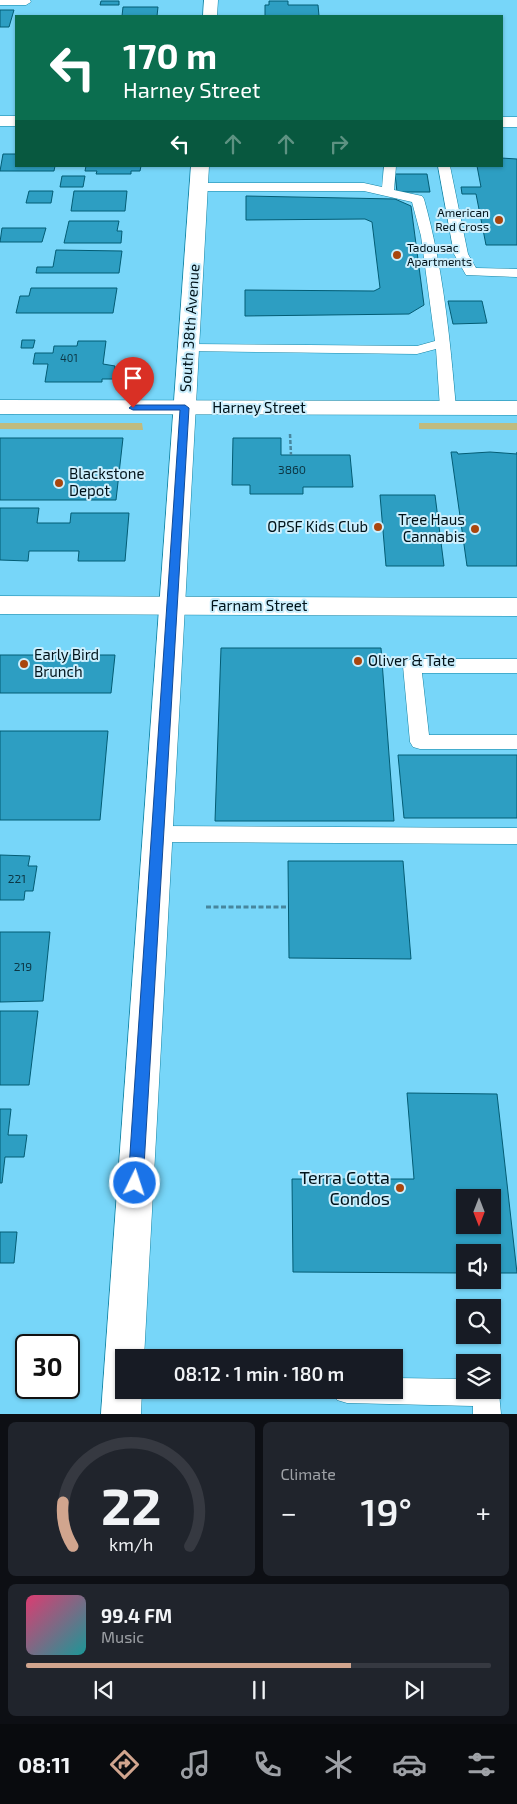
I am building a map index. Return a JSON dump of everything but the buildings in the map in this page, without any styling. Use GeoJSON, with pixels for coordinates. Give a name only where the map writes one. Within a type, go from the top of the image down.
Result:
{"type":"FeatureCollection","features":[{"type":"Feature","properties":{"kind":"street"},"geometry":{"type":"LineString","coordinates":[[210,15],[211,0]]}},
{"type":"Feature","properties":{"kind":"street"},"geometry":{"type":"LineString","coordinates":[[0,121],[15,121]]}},
{"type":"Feature","properties":{"kind":"street"},"geometry":{"type":"LineString","coordinates":[[503,122],[517,122]]}},
{"type":"Feature","properties":{"kind":"street","name":"South 38th Avenue"},"geometry":{"type":"LineString","coordinates":[[125,1349],[200,177]]}},
{"type":"Feature","properties":{"kind":"street","name":"Harney Street"},"geometry":{"type":"LineString","coordinates":[[0,407],[517,408]]}},
{"type":"Feature","properties":{"kind":"street","name":"Farnam Street"},"geometry":{"type":"LineString","coordinates":[[0,605],[517,607]]}},
{"type":"Feature","properties":{"kind":"lane"},"geometry":{"type":"LineString","coordinates":[[0,2],[26,2]]}},
{"type":"Feature","properties":{"kind":"lane"},"geometry":{"type":"LineString","coordinates":[[388,191],[390,167]]}},
{"type":"Feature","properties":{"kind":"lane"},"geometry":{"type":"LineString","coordinates":[[444,167],[461,254],[471,272],[517,273]]}},
{"type":"Feature","properties":{"kind":"lane"},"geometry":{"type":"LineString","coordinates":[[200,177],[364,187],[418,199],[428,236],[443,343],[448,408]]}},
{"type":"Feature","properties":{"kind":"lane"},"geometry":{"type":"LineString","coordinates":[[188,348],[416,350],[443,343]]}},
{"type":"Feature","properties":{"kind":"lane"},"geometry":{"type":"LineString","coordinates":[[517,666],[412,666],[420,742],[517,742]]}},
{"type":"Feature","properties":{"kind":"lane"},"geometry":{"type":"LineString","coordinates":[[158,834],[517,836]]}},
{"type":"Feature","properties":{"kind":"lane"},"geometry":{"type":"LineString","coordinates":[[403,1391],[485,1393],[487,1414]]}},
{"type":"Feature","properties":{"kind":"path"},"geometry":{"type":"LineString","coordinates":[[290,432],[292,455]]}},
{"type":"Feature","properties":{"kind":"path"},"geometry":{"type":"LineString","coordinates":[[206,907],[288,907]]}},
{"type":"Feature","properties":{"kind":"shaded area"},"geometry":{"type":"Polygon","coordinates":[[[0,423],[142,423],[143,430],[0,429],[0,423]]]}},
{"type":"Feature","properties":{"kind":"shaded area"},"geometry":{"type":"Polygon","coordinates":[[[419,423],[517,423],[517,430],[419,429],[419,423]]]}},
{"type":"Feature","properties":{"kind":"place","name":"American Red Cross"},"geometry":{"type":"Point","coordinates":[499,220]}},
{"type":"Feature","properties":{"kind":"place","name":"Tadousac Apartments"},"geometry":{"type":"Point","coordinates":[397,255]}},
{"type":"Feature","properties":{"kind":"place","name":"Blackstone Depot"},"geometry":{"type":"Point","coordinates":[59,483]}},
{"type":"Feature","properties":{"kind":"place","name":"OPSF Kids Club"},"geometry":{"type":"Point","coordinates":[378,527]}},
{"type":"Feature","properties":{"kind":"place","name":"Tree Haus Cannabis"},"geometry":{"type":"Point","coordinates":[475,529]}},
{"type":"Feature","properties":{"kind":"place","name":"Oliver & Tate"},"geometry":{"type":"Point","coordinates":[358,661]}},
{"type":"Feature","properties":{"kind":"place","name":"Early Bird Brunch"},"geometry":{"type":"Point","coordinates":[24,664]}},
{"type":"Feature","properties":{"kind":"place","name":"Terra Cotta Condos"},"geometry":{"type":"Point","coordinates":[400,1188]}},
{"type":"Feature","properties":{"kind":"route"},"geometry":{"type":"LineString","coordinates":[[133,408],[185,408],[135,1183]]}}]}
